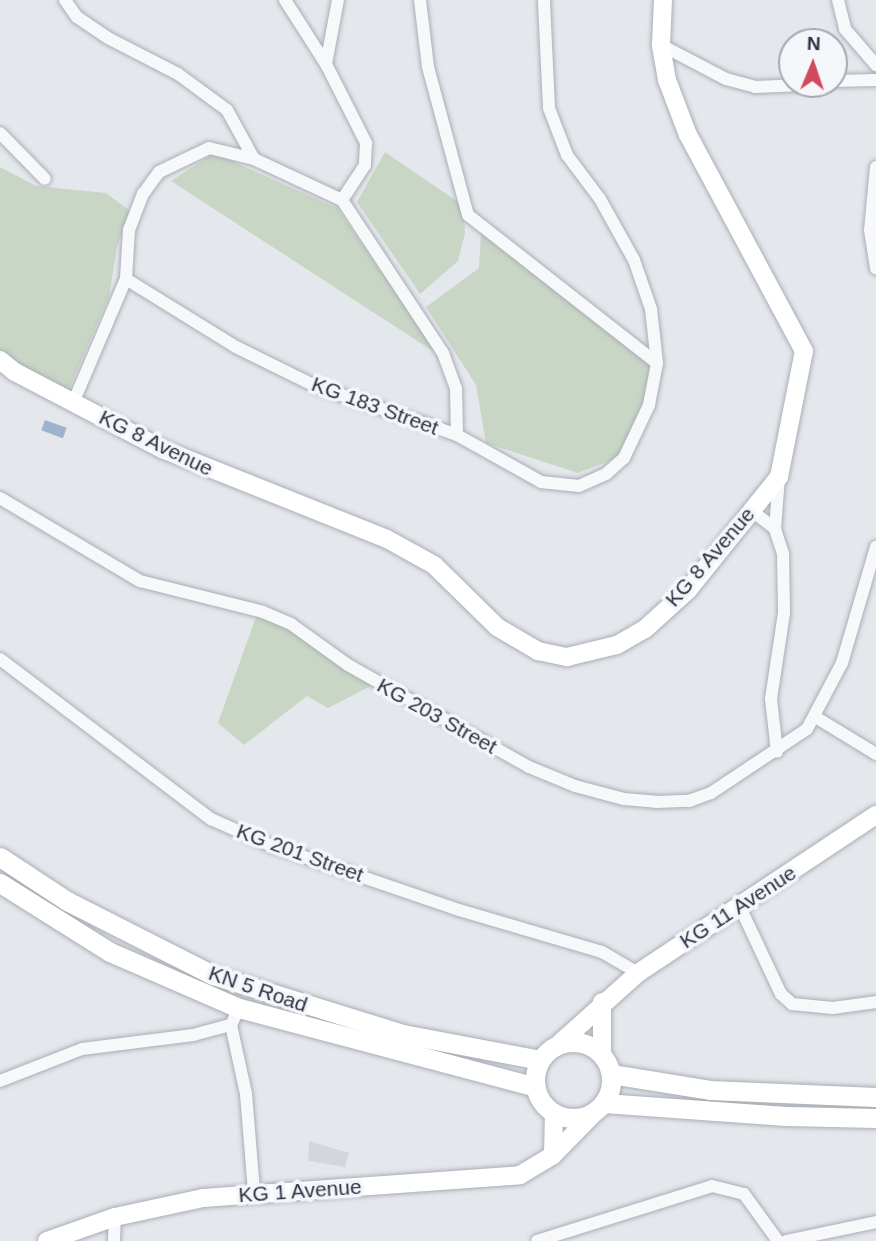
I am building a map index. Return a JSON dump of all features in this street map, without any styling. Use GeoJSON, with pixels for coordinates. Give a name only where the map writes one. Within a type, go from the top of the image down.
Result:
{"type":"FeatureCollection","features":[{"type":"Feature","properties":{"kind":"main road","name":"KN 5 Road"},"geometry":{"type":"LineString","coordinates":[[0,857],[67,901],[213,975],[402,1034],[540,1060]]}},
{"type":"Feature","properties":{"kind":"main road","name":"KN 5 Road"},"geometry":{"type":"LineString","coordinates":[[0,883],[110,952],[235,1017],[535,1087]]}},
{"type":"Feature","properties":{"kind":"main road"},"geometry":{"type":"LineString","coordinates":[[601,1106],[611,1074],[602,1055],[583,1042],[560,1043],[540,1060],[535,1087],[554,1113],[576,1118],[601,1106],[876,1118]]}},
{"type":"Feature","properties":{"kind":"main road"},"geometry":{"type":"LineString","coordinates":[[611,1074],[710,1090],[876,1097]]}},
{"type":"Feature","properties":{"kind":"street"},"geometry":{"type":"LineString","coordinates":[[65,0],[77,17],[97,31],[177,74],[227,110],[254,159]]}},
{"type":"Feature","properties":{"kind":"street"},"geometry":{"type":"LineString","coordinates":[[73,403],[126,279],[129,230],[143,194],[159,172],[209,148],[254,159],[342,200],[365,165],[366,143],[326,64],[285,0]]}},
{"type":"Feature","properties":{"kind":"street"},"geometry":{"type":"LineString","coordinates":[[326,64],[338,0]]}},
{"type":"Feature","properties":{"kind":"street"},"geometry":{"type":"LineString","coordinates":[[420,0],[428,67],[468,215],[657,363]]}},
{"type":"Feature","properties":{"kind":"street"},"geometry":{"type":"LineString","coordinates":[[457,435],[541,482],[579,486],[606,474],[624,458],[649,405],[657,363],[651,309],[634,260],[600,199],[567,155],[549,108],[544,0]]}},
{"type":"Feature","properties":{"kind":"street","name":"KG 8 Avenue"},"geometry":{"type":"LineString","coordinates":[[0,360],[73,403],[218,474],[387,540],[433,565],[497,627],[538,651],[567,657],[617,645],[645,629],[688,590],[779,477],[804,351],[688,135],[667,80],[661,45],[663,0]]}},
{"type":"Feature","properties":{"kind":"street"},"geometry":{"type":"LineString","coordinates":[[838,0],[845,29],[876,65]]}},
{"type":"Feature","properties":{"kind":"street"},"geometry":{"type":"LineString","coordinates":[[661,45],[726,79],[755,88],[778,87]]}},
{"type":"Feature","properties":{"kind":"street"},"geometry":{"type":"LineString","coordinates":[[848,81],[876,80]]}},
{"type":"Feature","properties":{"kind":"street"},"geometry":{"type":"LineString","coordinates":[[0,133],[45,179]]}},
{"type":"Feature","properties":{"kind":"street"},"geometry":{"type":"LineString","coordinates":[[876,167],[870,230],[876,269]]}},
{"type":"Feature","properties":{"kind":"street","name":"KG 183 Street"},"geometry":{"type":"LineString","coordinates":[[126,279],[153,292],[236,347],[315,386],[457,435],[456,388],[443,353],[342,200]]}},
{"type":"Feature","properties":{"kind":"street"},"geometry":{"type":"LineString","coordinates":[[777,752],[771,699],[785,583],[783,553],[775,529],[779,477]]}},
{"type":"Feature","properties":{"kind":"street","name":"KG 203 Street"},"geometry":{"type":"LineString","coordinates":[[0,498],[140,581],[263,612],[291,624],[348,666],[472,738],[575,786],[624,799],[689,801],[711,793],[777,752],[817,718]]}},
{"type":"Feature","properties":{"kind":"street"},"geometry":{"type":"LineString","coordinates":[[751,510],[775,529]]}},
{"type":"Feature","properties":{"kind":"street"},"geometry":{"type":"LineString","coordinates":[[876,547],[842,663],[817,718],[876,754]]}},
{"type":"Feature","properties":{"kind":"street","name":"KG 201 Street"},"geometry":{"type":"LineString","coordinates":[[0,660],[211,819],[272,846],[447,906],[602,952],[638,973]]}},
{"type":"Feature","properties":{"kind":"street","name":"KG 11 Avenue"},"geometry":{"type":"LineString","coordinates":[[560,1043],[638,973],[876,815]]}},
{"type":"Feature","properties":{"kind":"street"},"geometry":{"type":"LineString","coordinates":[[740,907],[782,994],[792,1004],[833,1009],[876,1002]]}},
{"type":"Feature","properties":{"kind":"street"},"geometry":{"type":"LineString","coordinates":[[602,1055],[603,1002]]}},
{"type":"Feature","properties":{"kind":"street"},"geometry":{"type":"LineString","coordinates":[[0,1081],[82,1049],[193,1035],[235,1017],[246,1094],[254,1192]]}},
{"type":"Feature","properties":{"kind":"street","name":"KG 1 Avenue"},"geometry":{"type":"LineString","coordinates":[[47,1241],[114,1217],[254,1192],[502,1178],[536,1168],[553,1155],[601,1106]]}},
{"type":"Feature","properties":{"kind":"street"},"geometry":{"type":"LineString","coordinates":[[553,1155],[554,1113]]}},
{"type":"Feature","properties":{"kind":"street"},"geometry":{"type":"LineString","coordinates":[[537,1241],[712,1186],[744,1194],[778,1241]]}},
{"type":"Feature","properties":{"kind":"street"},"geometry":{"type":"LineString","coordinates":[[114,1217],[114,1241]]}},
{"type":"Feature","properties":{"kind":"street"},"geometry":{"type":"LineString","coordinates":[[791,1240],[876,1222]]}},
{"type":"Feature","properties":{"kind":"shaded area"},"geometry":{"type":"Polygon","coordinates":[[[309,1141],[349,1153],[345,1167],[308,1161],[309,1141]]]}},
{"type":"Feature","properties":{"kind":"green space"},"geometry":{"type":"Polygon","coordinates":[[[385,152],[464,206],[465,233],[458,261],[420,294],[357,202],[385,152]]]}},
{"type":"Feature","properties":{"kind":"green space"},"geometry":{"type":"Polygon","coordinates":[[[214,153],[337,208],[439,355],[171,181],[214,153]]]}},
{"type":"Feature","properties":{"kind":"green space"},"geometry":{"type":"Polygon","coordinates":[[[0,167],[36,186],[106,193],[130,211],[117,247],[109,297],[68,391],[0,354],[0,167]]]}},
{"type":"Feature","properties":{"kind":"green space"},"geometry":{"type":"Polygon","coordinates":[[[481,233],[656,356],[632,452],[578,473],[486,443],[476,385],[426,307],[479,268],[481,233]]]}},
{"type":"Feature","properties":{"kind":"green space"},"geometry":{"type":"Polygon","coordinates":[[[256,617],[285,625],[371,686],[328,708],[307,696],[244,745],[218,723],[256,617]]]}},
{"type":"Feature","properties":{"kind":"water"},"geometry":{"type":"Polygon","coordinates":[[[45,420],[67,428],[63,438],[41,430],[45,420]]]}}]}
